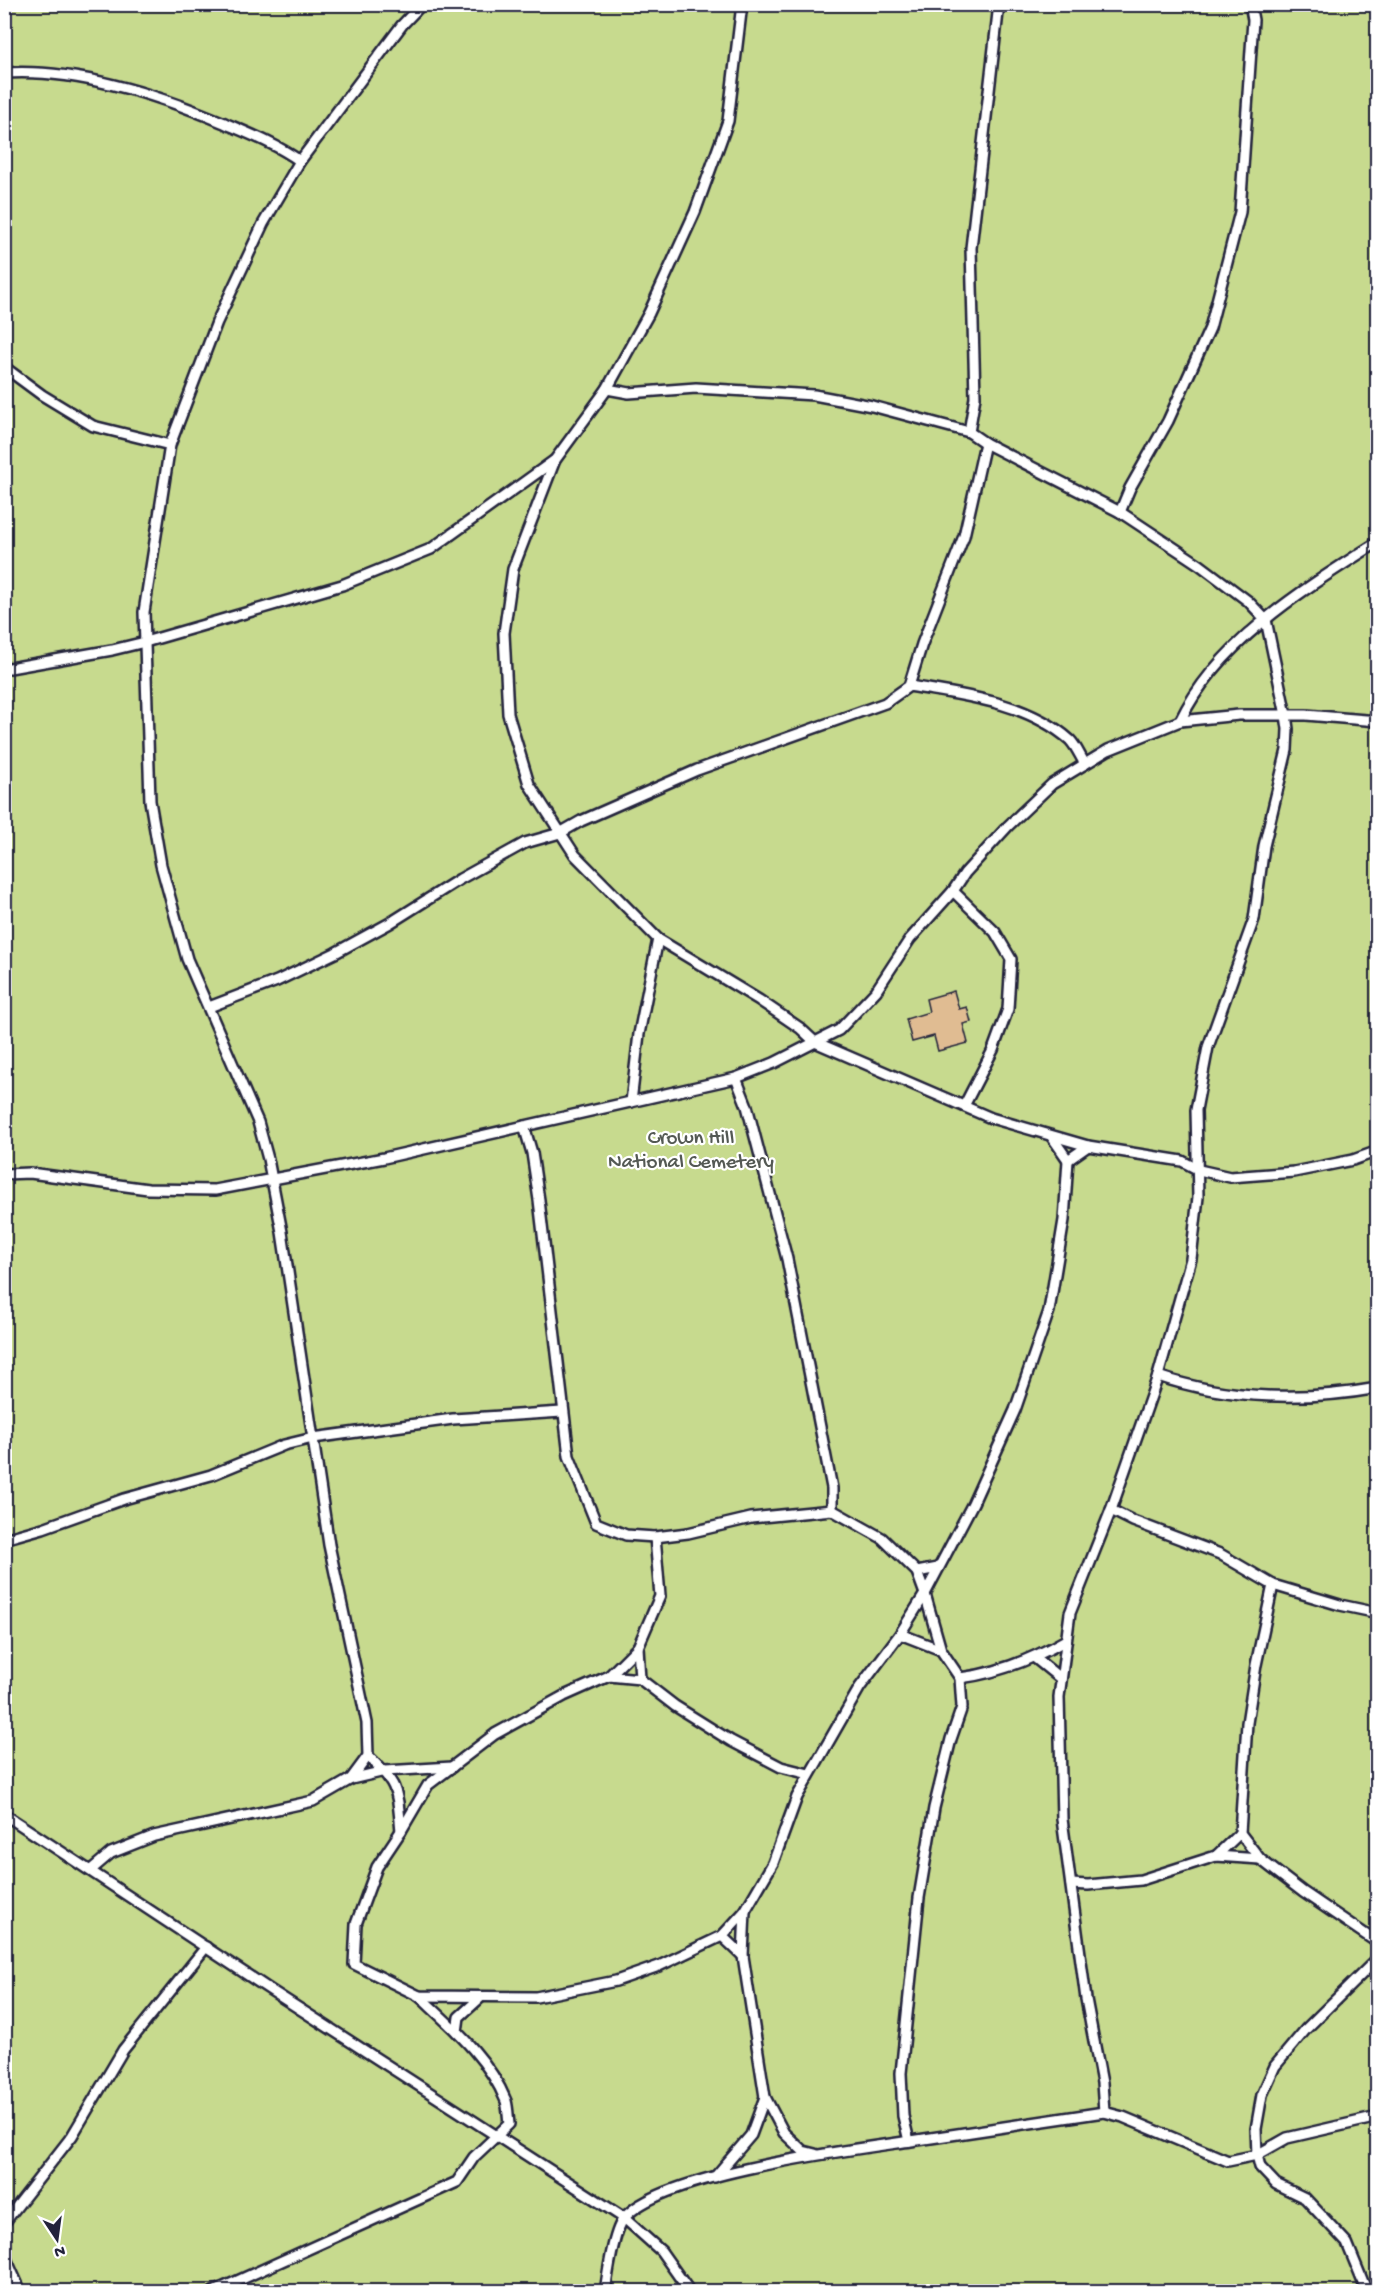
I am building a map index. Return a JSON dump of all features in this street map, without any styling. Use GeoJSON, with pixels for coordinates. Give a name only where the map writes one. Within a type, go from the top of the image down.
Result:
{"type":"FeatureCollection","features":[{"type":"Feature","properties":{"kind":"lane"},"geometry":{"type":"LineString","coordinates":[[351,1779],[368,1755],[367,1723],[329,1545],[272,1180],[258,1122],[187,959],[161,865],[150,801],[144,612],[170,446],[217,322],[263,224],[300,161],[389,42],[422,4]]}},
{"type":"Feature","properties":{"kind":"lane"},"geometry":{"type":"LineString","coordinates":[[742,4],[728,121],[695,212],[650,313],[608,389],[555,460],[513,569],[504,633],[508,714],[529,784],[575,855],[657,939],[759,999],[800,1028],[815,1042],[855,1061],[991,1118],[1088,1146],[1182,1161],[1198,1170],[1230,1177],[1294,1172],[1353,1160],[1377,1151]]}},
{"type":"Feature","properties":{"kind":"lane"},"geometry":{"type":"LineString","coordinates":[[969,432],[975,397],[971,248],[999,4]]}},
{"type":"Feature","properties":{"kind":"lane"},"geometry":{"type":"LineString","coordinates":[[1120,512],[1130,488],[1168,421],[1210,328],[1237,224],[1240,212],[1248,112],[1253,20],[1250,4]]}},
{"type":"Feature","properties":{"kind":"lane"},"geometry":{"type":"LineString","coordinates":[[4,74],[23,72],[100,81],[190,108],[277,145],[300,161]]}},
{"type":"Feature","properties":{"kind":"lane"},"geometry":{"type":"LineString","coordinates":[[4,367],[42,395],[93,426],[170,446]]}},
{"type":"Feature","properties":{"kind":"lane"},"geometry":{"type":"LineString","coordinates":[[608,389],[629,393],[696,388],[814,395],[872,406],[969,432],[985,443],[1120,512],[1200,565],[1248,601],[1266,620],[1286,715],[1287,750],[1264,846],[1254,919],[1208,1047],[1196,1110],[1198,1197],[1191,1259],[1181,1302],[1158,1376],[1111,1510],[1070,1613],[1061,1678],[1059,1697],[1062,1819],[1104,2112]]}},
{"type":"Feature","properties":{"kind":"lane"},"geometry":{"type":"LineString","coordinates":[[209,1007],[277,981],[325,957],[390,923],[460,879],[525,843],[560,833],[598,813],[697,770],[885,703],[909,686],[925,634],[964,537],[985,443]]}},
{"type":"Feature","properties":{"kind":"lane"},"geometry":{"type":"LineString","coordinates":[[4,669],[145,642],[342,585],[431,549],[555,460]]}},
{"type":"Feature","properties":{"kind":"lane"},"geometry":{"type":"LineString","coordinates":[[1180,721],[1191,698],[1246,634],[1320,579],[1377,542]]}},
{"type":"Feature","properties":{"kind":"lane"},"geometry":{"type":"LineString","coordinates":[[909,686],[988,699],[1048,724],[1072,742],[1085,764]]}},
{"type":"Feature","properties":{"kind":"lane"},"geometry":{"type":"LineString","coordinates":[[4,1174],[30,1173],[148,1189],[215,1190],[384,1158],[736,1078],[774,1063],[839,1030],[876,991],[910,939],[1008,826],[1052,784],[1122,743],[1180,721],[1239,715],[1326,715],[1377,721]]}},
{"type":"Feature","properties":{"kind":"lane"},"geometry":{"type":"LineString","coordinates":[[953,891],[994,932],[1011,959],[1008,1009],[993,1050],[964,1106]]}},
{"type":"Feature","properties":{"kind":"lane"},"geometry":{"type":"LineString","coordinates":[[631,1102],[639,1034],[657,939]]}},
{"type":"Feature","properties":{"kind":"lane"},"geometry":{"type":"LineString","coordinates":[[736,1078],[747,1106],[787,1259],[832,1488],[832,1510]]}},
{"type":"Feature","properties":{"kind":"lane"},"geometry":{"type":"LineString","coordinates":[[524,1126],[532,1153],[539,1200],[562,1412],[569,1456],[596,1523],[626,1536],[655,1537],[688,1533],[751,1518],[832,1510],[882,1538],[916,1572],[926,1594],[941,1650],[960,1678],[962,1707],[951,1739],[934,1808],[919,1898],[901,2073],[903,2116],[909,2141]]}},
{"type":"Feature","properties":{"kind":"lane"},"geometry":{"type":"LineString","coordinates":[[419,1996],[536,1997],[616,1981],[658,1966],[722,1936],[745,1911],[773,1863],[797,1797],[809,1774],[860,1687],[900,1634],[926,1594],[973,1503],[1015,1410],[1049,1311],[1064,1220],[1068,1160],[1053,1137]]}},
{"type":"Feature","properties":{"kind":"lane"},"geometry":{"type":"LineString","coordinates":[[1068,1160],[1088,1146]]}},
{"type":"Feature","properties":{"kind":"lane"},"geometry":{"type":"LineString","coordinates":[[1158,1376],[1178,1383],[1245,1395],[1304,1396],[1377,1388]]}},
{"type":"Feature","properties":{"kind":"lane"},"geometry":{"type":"LineString","coordinates":[[4,1539],[44,1528],[124,1499],[211,1475],[284,1445],[313,1438],[453,1419],[562,1412]]}},
{"type":"Feature","properties":{"kind":"lane"},"geometry":{"type":"LineString","coordinates":[[1111,1510],[1220,1554],[1273,1585],[1340,1605],[1377,1612]]}},
{"type":"Feature","properties":{"kind":"lane"},"geometry":{"type":"LineString","coordinates":[[213,2292],[458,2182],[474,2157],[509,2124],[507,2102],[488,2066],[457,2032],[419,1996],[354,1964],[356,1924],[377,1867],[402,1831],[428,1785],[495,1734],[564,1696],[609,1676],[638,1647],[660,1596],[655,1537]]}},
{"type":"Feature","properties":{"kind":"lane"},"geometry":{"type":"LineString","coordinates":[[916,1572],[938,1568]]}},
{"type":"Feature","properties":{"kind":"lane"},"geometry":{"type":"LineString","coordinates":[[1216,1856],[1239,1833],[1247,1724],[1256,1665],[1273,1585]]}},
{"type":"Feature","properties":{"kind":"lane"},"geometry":{"type":"LineString","coordinates":[[900,1634],[941,1650]]}},
{"type":"Feature","properties":{"kind":"lane"},"geometry":{"type":"LineString","coordinates":[[960,1678],[996,1671],[1035,1658],[1066,1640]]}},
{"type":"Feature","properties":{"kind":"lane"},"geometry":{"type":"LineString","coordinates":[[638,1647],[640,1679]]}},
{"type":"Feature","properties":{"kind":"lane"},"geometry":{"type":"LineString","coordinates":[[1035,1658],[1061,1678]]}},
{"type":"Feature","properties":{"kind":"lane"},"geometry":{"type":"LineString","coordinates":[[609,1676],[640,1679],[675,1706],[731,1741],[781,1767],[809,1774]]}},
{"type":"Feature","properties":{"kind":"lane"},"geometry":{"type":"LineString","coordinates":[[368,1755],[385,1771],[397,1789],[402,1831]]}},
{"type":"Feature","properties":{"kind":"lane"},"geometry":{"type":"LineString","coordinates":[[90,1870],[111,1853],[154,1836],[313,1801],[351,1779],[385,1771],[454,1767]]}},
{"type":"Feature","properties":{"kind":"lane"},"geometry":{"type":"LineString","coordinates":[[4,1814],[624,2218],[661,2252],[690,2292]]}},
{"type":"Feature","properties":{"kind":"lane"},"geometry":{"type":"LineString","coordinates":[[1239,1833],[1260,1859],[1377,1943]]}},
{"type":"Feature","properties":{"kind":"lane"},"geometry":{"type":"LineString","coordinates":[[1071,1884],[1088,1885],[1141,1880],[1216,1856],[1260,1859]]}},
{"type":"Feature","properties":{"kind":"lane"},"geometry":{"type":"LineString","coordinates":[[745,1911],[743,1956],[765,2097],[784,2133],[803,2151],[821,2155]]}},
{"type":"Feature","properties":{"kind":"lane"},"geometry":{"type":"LineString","coordinates":[[722,1936],[743,1956]]}},
{"type":"Feature","properties":{"kind":"lane"},"geometry":{"type":"LineString","coordinates":[[4,2223],[72,2136],[123,2050],[206,1947]]}},
{"type":"Feature","properties":{"kind":"lane"},"geometry":{"type":"LineString","coordinates":[[1368,2292],[1347,2242],[1305,2198],[1276,2184],[1260,2167],[1256,2129],[1262,2095],[1275,2066],[1306,2030],[1377,1958]]}},
{"type":"Feature","properties":{"kind":"lane"},"geometry":{"type":"LineString","coordinates":[[457,2032],[459,2017],[480,1998]]}},
{"type":"Feature","properties":{"kind":"lane"},"geometry":{"type":"LineString","coordinates":[[715,2177],[751,2135],[765,2097]]}},
{"type":"Feature","properties":{"kind":"lane"},"geometry":{"type":"LineString","coordinates":[[605,2292],[614,2245],[624,2218],[653,2198],[684,2185],[755,2167],[1104,2112],[1123,2116],[1228,2161],[1257,2155],[1287,2138],[1377,2117]]}},
{"type":"Feature","properties":{"kind":"lane"},"geometry":{"type":"LineString","coordinates":[[4,2254],[21,2292]]}},
{"type":"Feature","properties":{"kind":"green space","name":"Crown Hill National Cemetery"},"geometry":{"type":"Polygon","coordinates":[[[5,5],[1377,5],[1377,2291],[5,2291],[5,5]]]}},
{"type":"Feature","properties":{"kind":"building"},"geometry":{"type":"Polygon","coordinates":[[[954,991],[959,1009],[967,1007],[971,1022],[963,1024],[968,1043],[938,1051],[934,1036],[912,1042],[906,1019],[929,1012],[926,999],[954,991]]]}}]}
